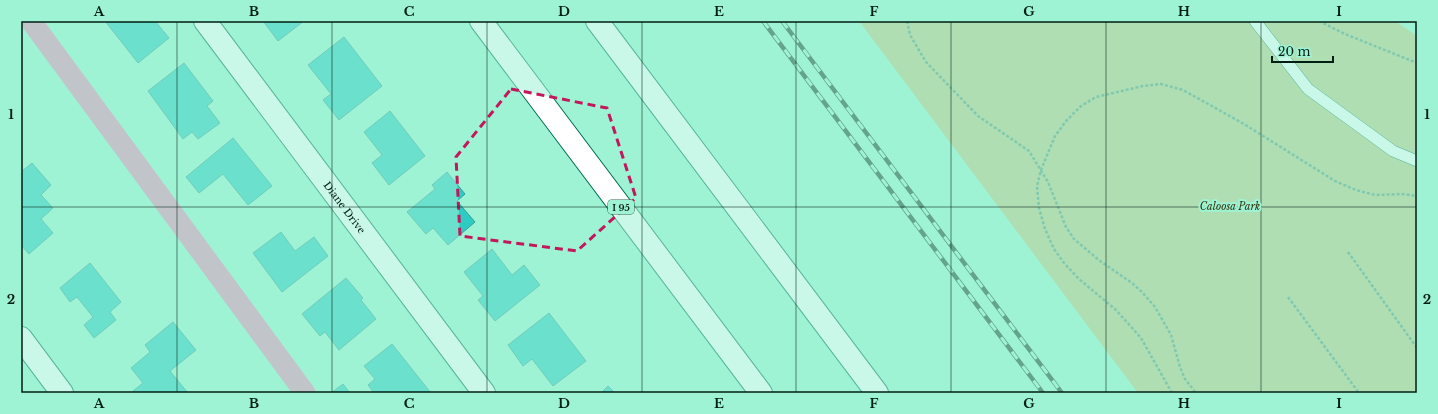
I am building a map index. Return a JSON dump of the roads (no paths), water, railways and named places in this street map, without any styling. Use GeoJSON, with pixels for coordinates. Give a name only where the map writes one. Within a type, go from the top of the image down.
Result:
{"type":"FeatureCollection","features":[{"type":"Feature","properties":{"kind":"main road","name":"Diane Drive"},"geometry":{"type":"LineString","coordinates":[[205,21],[484,393]]}},
{"type":"Feature","properties":{"kind":"main road","name":"I 95"},"geometry":{"type":"LineString","coordinates":[[481,21],[761,393]]}},
{"type":"Feature","properties":{"kind":"main road"},"geometry":{"type":"LineString","coordinates":[[597,21],[877,393]]}},
{"type":"Feature","properties":{"kind":"main road"},"geometry":{"type":"LineString","coordinates":[[21,338],[62,393]]}},
{"type":"Feature","properties":{"kind":"lane"},"geometry":{"type":"LineString","coordinates":[[1255,21],[1308,89],[1393,151],[1417,161]]}},
{"type":"Feature","properties":{"kind":"waterway"},"geometry":{"type":"LineString","coordinates":[[31,21],[305,393]]}},
{"type":"Feature","properties":{"kind":"railway"},"geometry":{"type":"LineString","coordinates":[[763,21],[1043,393]]}},
{"type":"Feature","properties":{"kind":"railway"},"geometry":{"type":"LineString","coordinates":[[782,21],[1062,393]]}},
{"type":"Feature","properties":{"kind":"park label","name":"Caloosa Park"},"geometry":{"type":"Point","coordinates":[1230,206]}}]}
